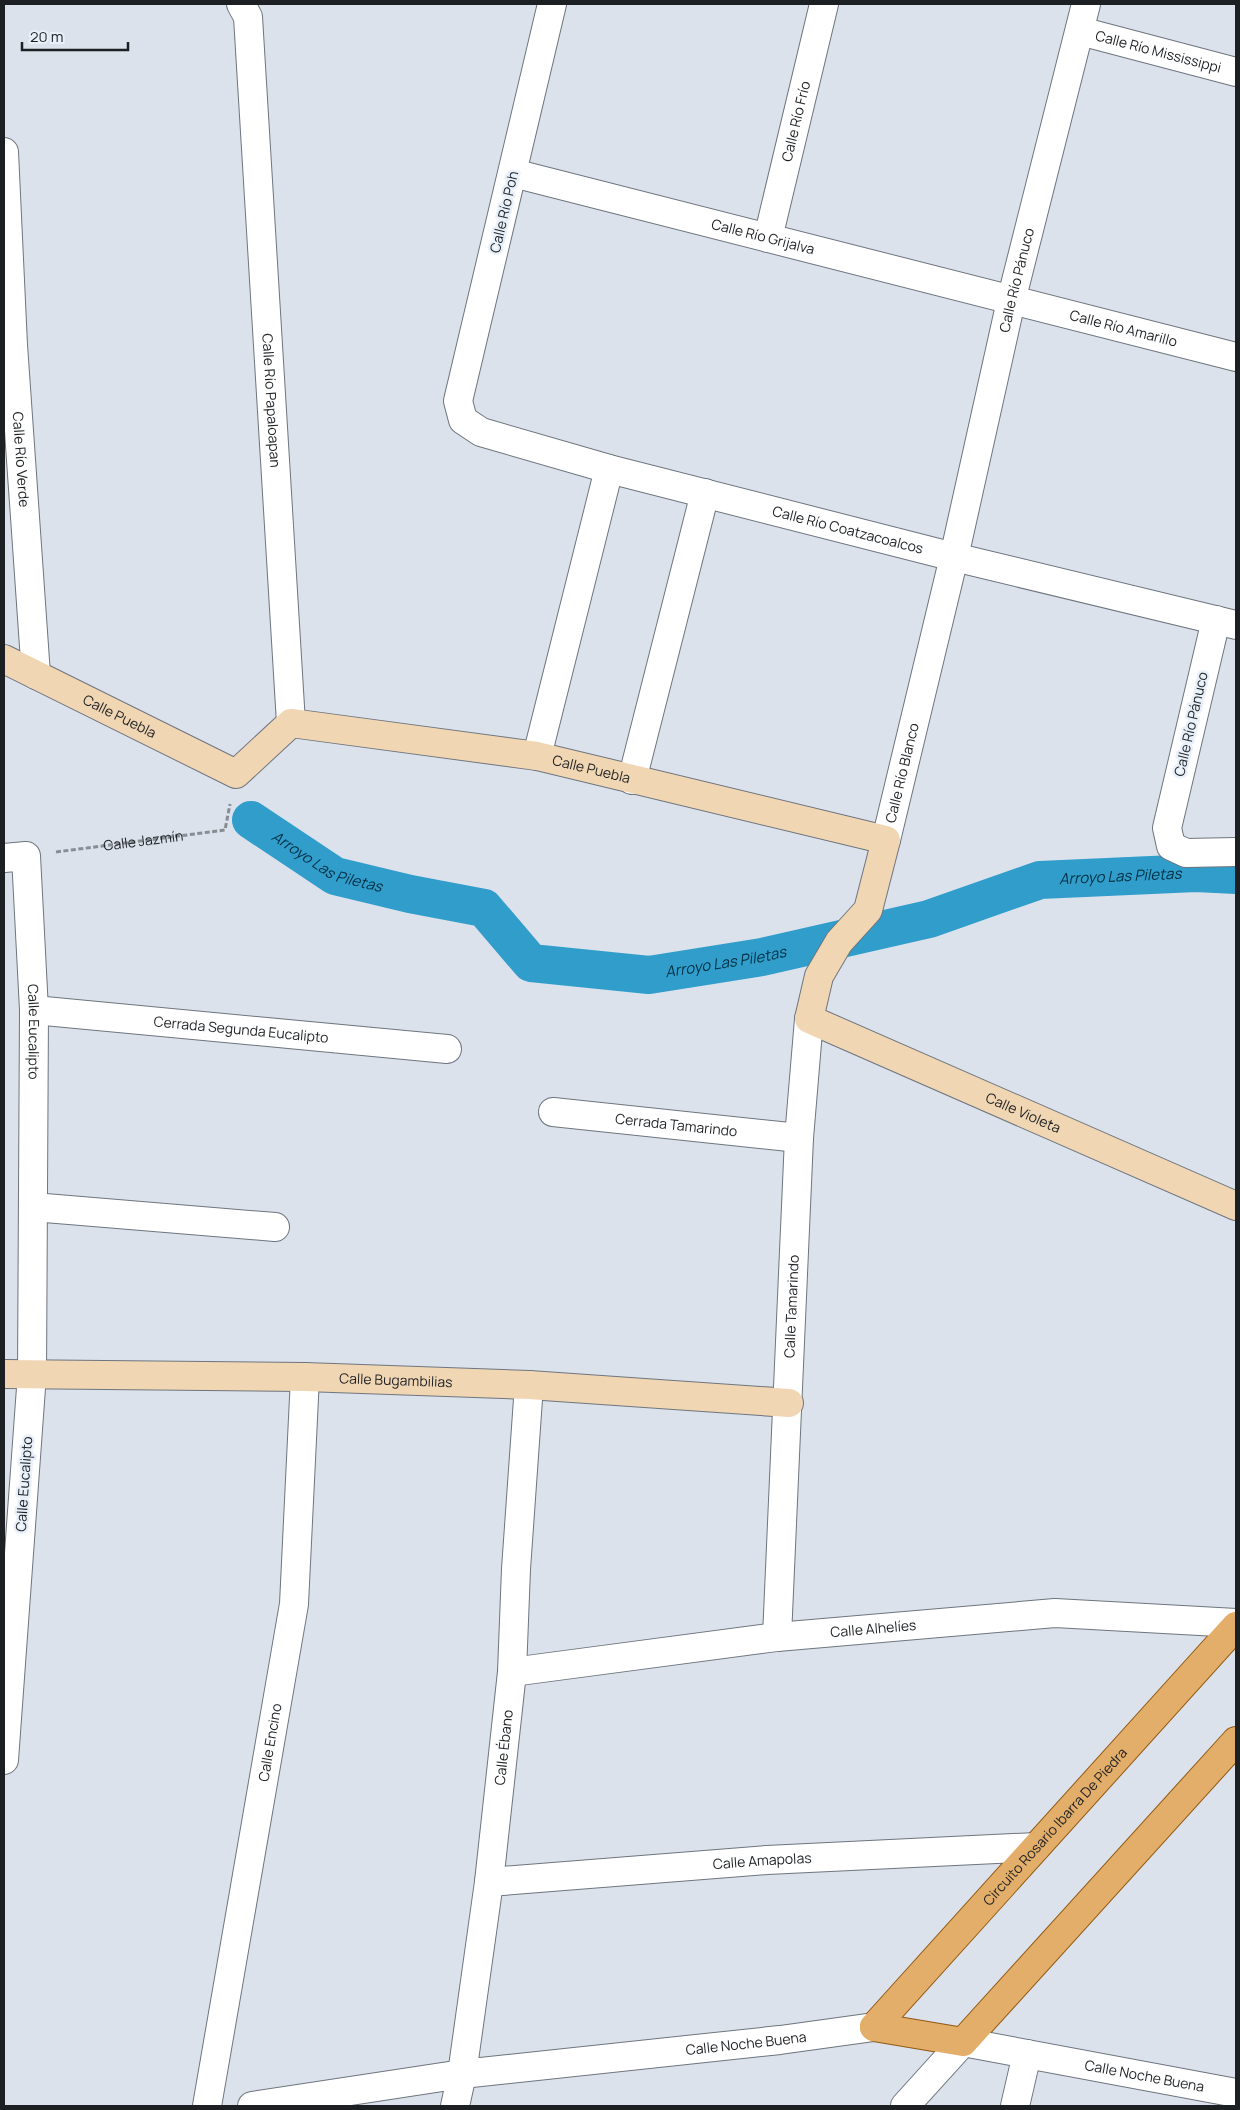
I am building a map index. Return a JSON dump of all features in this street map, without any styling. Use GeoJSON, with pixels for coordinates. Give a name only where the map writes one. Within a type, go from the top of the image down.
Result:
{"type":"FeatureCollection","features":[{"type":"Feature","properties":{"kind":"main road","name":"Circuito Rosario Ibarra De Piedra"},"geometry":{"type":"LineString","coordinates":[[874,2027],[1236,1625]]}},
{"type":"Feature","properties":{"kind":"main road"},"geometry":{"type":"LineString","coordinates":[[963,2042],[1236,1741]]}},
{"type":"Feature","properties":{"kind":"main road","name":"Calle Noche Buena"},"geometry":{"type":"LineString","coordinates":[[874,2027],[963,2042]]}},
{"type":"Feature","properties":{"kind":"street","name":"Calle Río Papaloapan"},"geometry":{"type":"LineString","coordinates":[[241,4],[248,17],[290,723]]}},
{"type":"Feature","properties":{"kind":"street","name":"Calle Río Poh"},"geometry":{"type":"LineString","coordinates":[[463,420],[458,401],[552,4]]}},
{"type":"Feature","properties":{"kind":"street","name":"Calle Río Frío"},"geometry":{"type":"LineString","coordinates":[[768,238],[824,4]]}},
{"type":"Feature","properties":{"kind":"street","name":"Calle Río Pánuco"},"geometry":{"type":"LineString","coordinates":[[954,557],[1011,301],[1086,4]]}},
{"type":"Feature","properties":{"kind":"street","name":"Calle Río Mississippi"},"geometry":{"type":"LineString","coordinates":[[1080,31],[1236,72]]}},
{"type":"Feature","properties":{"kind":"street","name":"Calle Río Verde"},"geometry":{"type":"LineString","coordinates":[[4,152],[8,343],[36,675]]}},
{"type":"Feature","properties":{"kind":"street","name":"Calle Río Grijalva"},"geometry":{"type":"LineString","coordinates":[[513,173],[1011,301]]}},
{"type":"Feature","properties":{"kind":"street","name":"Calle Río Amarillo"},"geometry":{"type":"LineString","coordinates":[[1011,301],[1236,357]]}},
{"type":"Feature","properties":{"kind":"street","name":"Calle Río Coatzacoalcos"},"geometry":{"type":"LineString","coordinates":[[463,420],[481,432],[609,469],[954,557],[1226,623]]}},
{"type":"Feature","properties":{"kind":"street"},"geometry":{"type":"LineString","coordinates":[[537,756],[609,469]]}},
{"type":"Feature","properties":{"kind":"street"},"geometry":{"type":"LineString","coordinates":[[632,780],[705,493]]}},
{"type":"Feature","properties":{"kind":"street","name":"Calle Río Blanco"},"geometry":{"type":"LineString","coordinates":[[819,976],[840,942],[868,910],[954,557]]}},
{"type":"Feature","properties":{"kind":"street","name":"Calle Río Pánuco"},"geometry":{"type":"LineString","coordinates":[[1226,623],[1167,828],[1171,846],[1186,853],[1236,852]]}},
{"type":"Feature","properties":{"kind":"street","name":"Calle Puebla"},"geometry":{"type":"LineString","coordinates":[[4,659],[236,774]]}},
{"type":"Feature","properties":{"kind":"street","name":"Calle Puebla"},"geometry":{"type":"LineString","coordinates":[[290,723],[537,756],[886,840]]}},
{"type":"Feature","properties":{"kind":"street"},"geometry":{"type":"LineString","coordinates":[[236,774],[290,723]]}},
{"type":"Feature","properties":{"kind":"street","name":"Calle Eucalipto"},"geometry":{"type":"LineString","coordinates":[[4,1760],[32,1374],[34,1010],[15,857]]}},
{"type":"Feature","properties":{"kind":"street","name":"Calle Tamarindo"},"geometry":{"type":"LineString","coordinates":[[776,1637],[789,1403],[800,1138],[809,1019],[819,976]]}},
{"type":"Feature","properties":{"kind":"street","name":"Cerrada Segunda Eucalipto"},"geometry":{"type":"LineString","coordinates":[[34,1010],[447,1049]]}},
{"type":"Feature","properties":{"kind":"street","name":"Calle Violeta"},"geometry":{"type":"LineString","coordinates":[[809,1019],[1236,1206]]}},
{"type":"Feature","properties":{"kind":"street","name":"Cerrada Tamarindo"},"geometry":{"type":"LineString","coordinates":[[553,1112],[800,1138]]}},
{"type":"Feature","properties":{"kind":"street"},"geometry":{"type":"LineString","coordinates":[[34,1207],[275,1227]]}},
{"type":"Feature","properties":{"kind":"street","name":"Calle Bugambilias"},"geometry":{"type":"LineString","coordinates":[[4,1374],[305,1377],[529,1386],[789,1403]]}},
{"type":"Feature","properties":{"kind":"street","name":"Calle Encino"},"geometry":{"type":"LineString","coordinates":[[208,2106],[294,1604],[305,1377]]}},
{"type":"Feature","properties":{"kind":"street","name":"Calle Ébano"},"geometry":{"type":"LineString","coordinates":[[455,2106],[462,2074],[489,1882],[512,1672],[516,1569],[529,1386]]}},
{"type":"Feature","properties":{"kind":"street","name":"Calle Alhelíes"},"geometry":{"type":"LineString","coordinates":[[512,1672],[776,1637],[1055,1613],[1236,1625]]}},
{"type":"Feature","properties":{"kind":"street","name":"Calle Amapolas"},"geometry":{"type":"LineString","coordinates":[[489,1882],[767,1860],[1036,1847]]}},
{"type":"Feature","properties":{"kind":"street","name":"Calle Noche Buena"},"geometry":{"type":"LineString","coordinates":[[252,2106],[462,2074],[780,2040],[874,2027]]}},
{"type":"Feature","properties":{"kind":"street"},"geometry":{"type":"LineString","coordinates":[[905,2106],[963,2042]]}},
{"type":"Feature","properties":{"kind":"street","name":"Calle Noche Buena"},"geometry":{"type":"LineString","coordinates":[[963,2042],[1236,2093]]}},
{"type":"Feature","properties":{"kind":"street"},"geometry":{"type":"LineString","coordinates":[[1015,2106],[1027,2054]]}},
{"type":"Feature","properties":{"kind":"path","name":"Calle Jazmín"},"geometry":{"type":"LineString","coordinates":[[15,857],[224,830],[236,774]]}},
{"type":"Feature","properties":{"kind":"waterway","name":"Arroyo Las Piletas"},"geometry":{"type":"LineString","coordinates":[[251,820],[335,876],[410,894],[484,908],[531,963],[649,975],[762,957],[929,919],[1040,880],[1196,873],[1236,875]]}}]}
